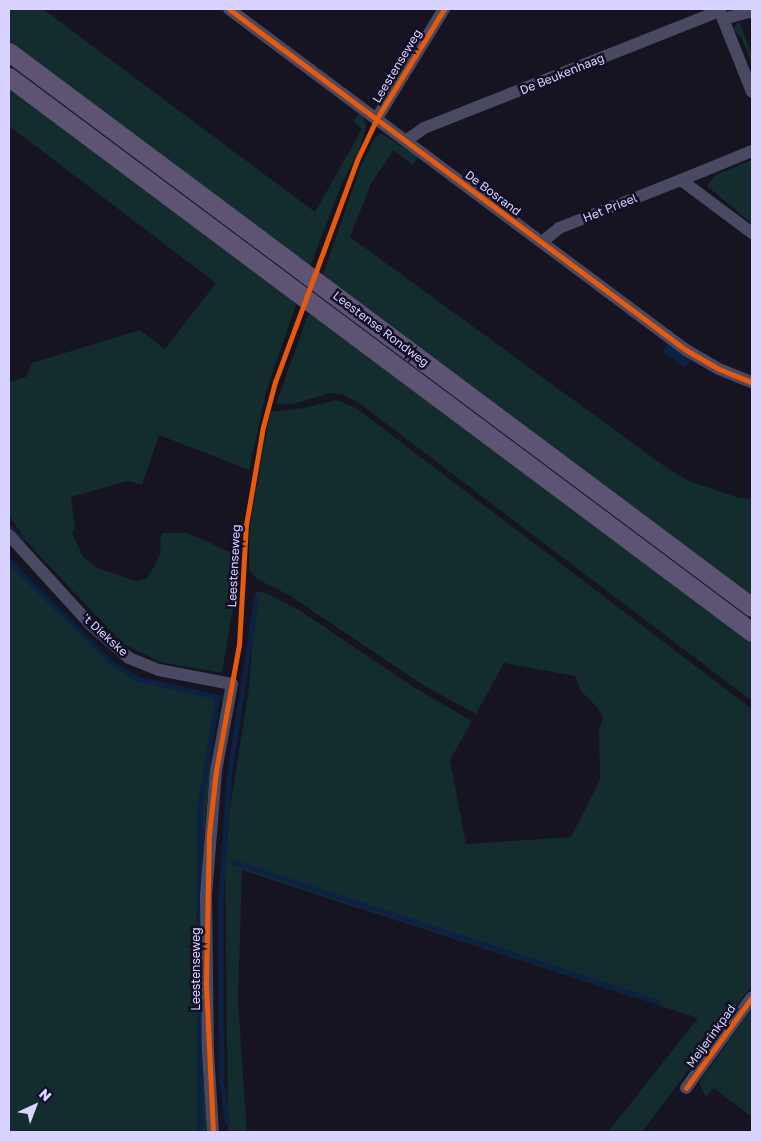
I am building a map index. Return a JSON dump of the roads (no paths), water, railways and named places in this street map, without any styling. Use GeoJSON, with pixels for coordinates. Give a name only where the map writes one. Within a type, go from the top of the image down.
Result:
{"type":"FeatureCollection","features":[{"type":"Feature","properties":{"kind":"main road","name":"Leestense Rondweg"},"geometry":{"type":"LineString","coordinates":[[9,52],[328,288],[752,607]]}},
{"type":"Feature","properties":{"kind":"main road","name":"Leestense Rondweg"},"geometry":{"type":"LineString","coordinates":[[9,77],[294,288],[752,632]]}},
{"type":"Feature","properties":{"kind":"street","name":"De Bosrand"},"geometry":{"type":"LineString","coordinates":[[229,9],[686,350],[719,369],[752,382]]}},
{"type":"Feature","properties":{"kind":"street","name":"Leestenseweg"},"geometry":{"type":"LineString","coordinates":[[377,118],[444,9]]}},
{"type":"Feature","properties":{"kind":"street","name":"De Beukenhaag"},"geometry":{"type":"LineString","coordinates":[[407,140],[424,128],[721,13],[752,11]]}},
{"type":"Feature","properties":{"kind":"street"},"geometry":{"type":"LineString","coordinates":[[721,13],[752,92]]}},
{"type":"Feature","properties":{"kind":"street","name":"Het Prieel"},"geometry":{"type":"LineString","coordinates":[[542,242],[559,228],[752,151]]}},
{"type":"Feature","properties":{"kind":"street"},"geometry":{"type":"LineString","coordinates":[[681,180],[752,233]]}},
{"type":"Feature","properties":{"kind":"street","name":"'t Diekske"},"geometry":{"type":"LineString","coordinates":[[9,535],[98,631],[130,658],[159,670],[232,684]]}},
{"type":"Feature","properties":{"kind":"street","name":"Leestenseweg"},"geometry":{"type":"LineString","coordinates":[[214,1132],[208,1052],[206,896],[216,771],[232,684]]}},
{"type":"Feature","properties":{"kind":"street","name":"Meijerinkpad"},"geometry":{"type":"LineString","coordinates":[[686,1088],[752,997]]}},
{"type":"Feature","properties":{"kind":"water"},"geometry":{"type":"Polygon","coordinates":[[[667,344],[691,360],[685,368],[662,351],[667,344]]]}},
{"type":"Feature","properties":{"kind":"waterway"},"geometry":{"type":"LineString","coordinates":[[9,526],[22,540]]}},
{"type":"Feature","properties":{"kind":"waterway"},"geometry":{"type":"LineString","coordinates":[[9,561],[112,663],[139,679],[218,697],[200,807],[200,1132]]}},
{"type":"Feature","properties":{"kind":"waterway"},"geometry":{"type":"LineString","coordinates":[[227,1123],[221,1080],[220,904],[229,775],[256,599]]}},
{"type":"Feature","properties":{"kind":"waterway"},"geometry":{"type":"LineString","coordinates":[[233,862],[658,1002]]}}]}
